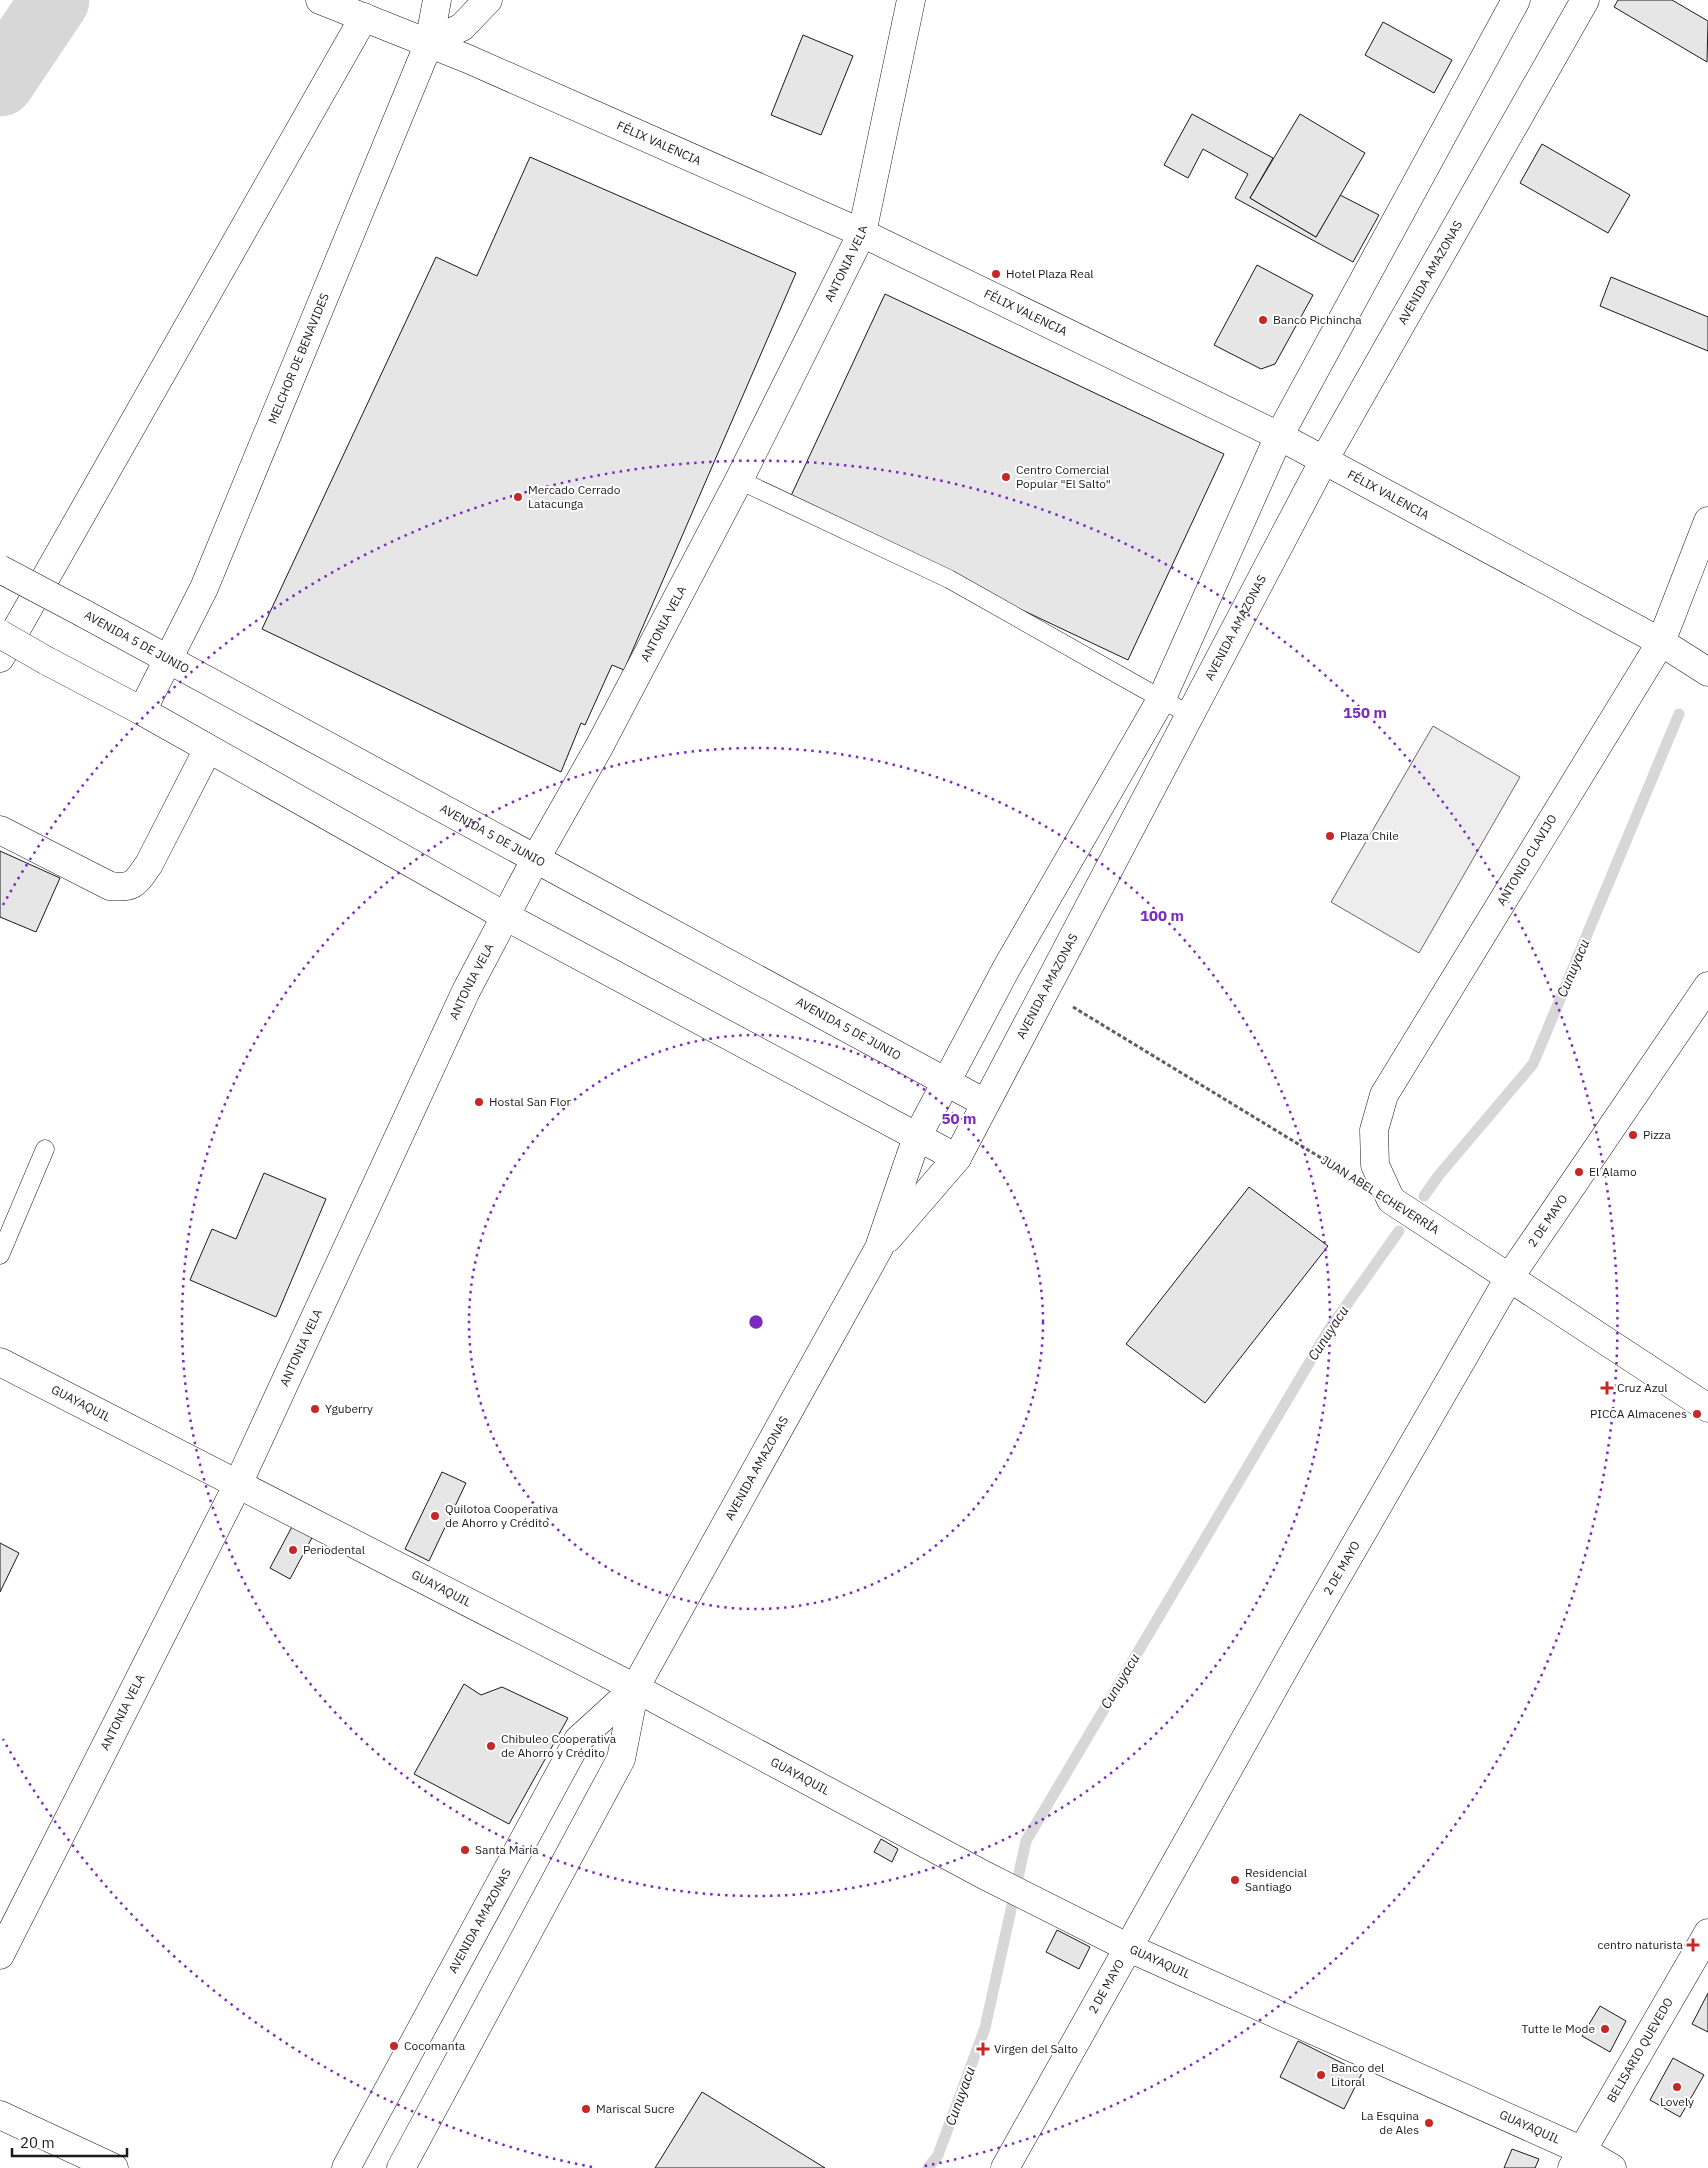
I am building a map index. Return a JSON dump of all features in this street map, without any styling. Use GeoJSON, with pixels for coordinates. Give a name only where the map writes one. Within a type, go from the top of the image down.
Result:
{"type":"FeatureCollection","features":[{"type":"Feature","properties":{"kind":"street","name":"FÉLIX VALENCIA"},"geometry":{"type":"LineString","coordinates":[[320,0],[468,59],[862,233],[1279,436],[1661,642],[1708,672]]}},
{"type":"Feature","properties":{"kind":"street","name":"MELCHOR DE BENAVIDES"},"geometry":{"type":"LineString","coordinates":[[142,711],[207,579],[429,43],[437,0]]}},
{"type":"Feature","properties":{"kind":"street"},"geometry":{"type":"LineString","coordinates":[[429,43],[462,27],[488,0]]}},
{"type":"Feature","properties":{"kind":"street","name":"ANTONIA VELA"},"geometry":{"type":"LineString","coordinates":[[0,1955],[238,1484],[466,991],[536,858],[599,747],[739,480],[862,233],[911,0]]}},
{"type":"Feature","properties":{"kind":"street","name":"AVENIDA AMAZONAS"},"geometry":{"type":"LineString","coordinates":[[401,2168],[621,1759],[635,1688],[879,1248],[917,1137],[944,1082],[1006,969],[1162,698],[1279,436],[1516,0]]}},
{"type":"Feature","properties":{"kind":"street","name":"AVENIDA AMAZONAS"},"geometry":{"type":"LineString","coordinates":[[879,1248],[957,1158],[1324,460],[1585,0]]}},
{"type":"Feature","properties":{"kind":"street"},"geometry":{"type":"LineString","coordinates":[[0,658],[364,17]]}},
{"type":"Feature","properties":{"kind":"street","name":"ANTONIO CLAVIJO"},"geometry":{"type":"LineString","coordinates":[[1391,1200],[1374,1165],[1374,1130],[1384,1095],[1661,642],[1708,521]]}},
{"type":"Feature","properties":{"kind":"street","name":"AVENIDA 5 DE JUNIO"},"geometry":{"type":"LineString","coordinates":[[0,569],[985,1103]]}},
{"type":"Feature","properties":{"kind":"street"},"geometry":{"type":"LineString","coordinates":[[0,634],[142,711],[208,750],[505,916],[957,1158]]}},
{"type":"Feature","properties":{"kind":"street"},"geometry":{"type":"LineString","coordinates":[[0,830],[110,886],[130,886],[137,881],[149,864],[208,750]]}},
{"type":"Feature","properties":{"kind":"street","name":"2 DE MAYO"},"geometry":{"type":"LineString","coordinates":[[1005,2168],[1301,1639],[1509,1278],[1708,986]]}},
{"type":"Feature","properties":{"kind":"street","name":"JUAN ABEL ECHEVERRÍA"},"geometry":{"type":"LineString","coordinates":[[1391,1200],[1708,1408]]}},
{"type":"Feature","properties":{"kind":"street","name":"GUAYAQUIL"},"geometry":{"type":"LineString","coordinates":[[0,1362],[635,1688],[984,1875],[1129,1948],[1577,2160],[1612,2168]]}},
{"type":"Feature","properties":{"kind":"street","name":"AVENIDA AMAZONAS"},"geometry":{"type":"LineString","coordinates":[[346,2168],[578,1740],[635,1688]]}},
{"type":"Feature","properties":{"kind":"street","name":"BELISARIO QUEVEDO"},"geometry":{"type":"LineString","coordinates":[[1577,2160],[1708,1933]]}},
{"type":"Feature","properties":{"kind":"street"},"geometry":{"type":"LineString","coordinates":[[0,2115],[114,2168]]}},
{"type":"Feature","properties":{"kind":"lane"},"geometry":{"type":"LineString","coordinates":[[739,480],[949,579],[1190,715]]}},
{"type":"Feature","properties":{"kind":"lane"},"geometry":{"type":"LineString","coordinates":[[0,1255],[45,1149]]}},
{"type":"Feature","properties":{"kind":"path","name":"JUAN ABEL ECHEVERRÍA"},"geometry":{"type":"LineString","coordinates":[[1045,991],[1391,1200]]}},
{"type":"Feature","properties":{"kind":"shaded area"},"geometry":{"type":"Polygon","coordinates":[[[1433,726],[1520,777],[1419,953],[1331,902],[1433,726]]]}},
{"type":"Feature","properties":{"kind":"building"},"geometry":{"type":"Polygon","coordinates":[[[1618,0],[1672,0],[1708,21],[1707,62],[1614,7],[1618,0]]]}},
{"type":"Feature","properties":{"kind":"building"},"geometry":{"type":"Polygon","coordinates":[[[1383,22],[1452,60],[1434,93],[1365,55],[1383,22]]]}},
{"type":"Feature","properties":{"kind":"building"},"geometry":{"type":"Polygon","coordinates":[[[803,35],[853,56],[821,135],[771,115],[803,35]]]}},
{"type":"Feature","properties":{"kind":"building"},"geometry":{"type":"Polygon","coordinates":[[[1192,114],[1273,158],[1250,198],[1316,237],[1340,195],[1379,215],[1353,262],[1235,198],[1248,174],[1203,149],[1188,178],[1164,165],[1192,114]]]}},
{"type":"Feature","properties":{"kind":"building"},"geometry":{"type":"Polygon","coordinates":[[[1300,114],[1365,153],[1316,237],[1250,198],[1300,114]]]}},
{"type":"Feature","properties":{"kind":"building"},"geometry":{"type":"Polygon","coordinates":[[[1542,144],[1630,195],[1608,233],[1520,183],[1542,144]]]}},
{"type":"Feature","properties":{"kind":"building"},"geometry":{"type":"Polygon","coordinates":[[[530,157],[796,273],[624,670],[612,665],[585,725],[581,723],[561,772],[262,629],[436,257],[477,276],[530,157]]]}},
{"type":"Feature","properties":{"kind":"building","name":"Banco Pichincha"},"geometry":{"type":"Polygon","coordinates":[[[1257,265],[1313,295],[1275,364],[1261,369],[1214,345],[1257,265]]]}},
{"type":"Feature","properties":{"kind":"building"},"geometry":{"type":"Polygon","coordinates":[[[1611,277],[1708,317],[1708,351],[1600,306],[1611,277]]]}},
{"type":"Feature","properties":{"kind":"building","name":"Centro Comercial Popular \"El Salto\""},"geometry":{"type":"Polygon","coordinates":[[[885,294],[1224,454],[1128,660],[789,500],[885,294]]]}},
{"type":"Feature","properties":{"kind":"building"},"geometry":{"type":"Polygon","coordinates":[[[0,851],[60,878],[36,932],[0,917],[0,851]]]}},
{"type":"Feature","properties":{"kind":"building"},"geometry":{"type":"Polygon","coordinates":[[[264,1173],[326,1199],[276,1317],[190,1280],[212,1229],[236,1239],[264,1173]]]}},
{"type":"Feature","properties":{"kind":"building"},"geometry":{"type":"Polygon","coordinates":[[[1249,1187],[1328,1246],[1205,1403],[1126,1344],[1249,1187]]]}},
{"type":"Feature","properties":{"kind":"building","name":"Quilotoa Cooperativa de Ahorro y Crédito"},"geometry":{"type":"Polygon","coordinates":[[[442,1472],[466,1483],[429,1561],[405,1549],[442,1472]]]}},
{"type":"Feature","properties":{"kind":"building","name":"Periodental"},"geometry":{"type":"Polygon","coordinates":[[[295,1521],[315,1532],[290,1579],[270,1568],[295,1521]]]}},
{"type":"Feature","properties":{"kind":"building"},"geometry":{"type":"Polygon","coordinates":[[[0,1543],[19,1553],[0,1592],[0,1543]]]}},
{"type":"Feature","properties":{"kind":"building","name":"Chibuleo Cooperativa de Ahorro y Crédito"},"geometry":{"type":"Polygon","coordinates":[[[464,1684],[481,1695],[502,1687],[568,1718],[509,1824],[414,1774],[464,1684]]]}},
{"type":"Feature","properties":{"kind":"building"},"geometry":{"type":"Polygon","coordinates":[[[881,1839],[898,1849],[892,1862],[874,1852],[881,1839]]]}},
{"type":"Feature","properties":{"kind":"building"},"geometry":{"type":"Polygon","coordinates":[[[1057,1930],[1090,1947],[1079,1969],[1046,1952],[1057,1930]]]}},
{"type":"Feature","properties":{"kind":"building"},"geometry":{"type":"Polygon","coordinates":[[[1708,1993],[1708,2032],[1692,2024],[1708,1993]]]}},
{"type":"Feature","properties":{"kind":"building","name":"Tutte le Mode"},"geometry":{"type":"Polygon","coordinates":[[[1600,2006],[1626,2021],[1610,2052],[1582,2036],[1600,2006]]]}},
{"type":"Feature","properties":{"kind":"building","name":"Banco del Litoral"},"geometry":{"type":"Polygon","coordinates":[[[1298,2041],[1362,2073],[1344,2109],[1280,2077],[1298,2041]]]}},
{"type":"Feature","properties":{"kind":"building","name":"Lovely"},"geometry":{"type":"Polygon","coordinates":[[[1673,2058],[1704,2075],[1680,2117],[1650,2100],[1673,2058]]]}},
{"type":"Feature","properties":{"kind":"building"},"geometry":{"type":"Polygon","coordinates":[[[702,2092],[825,2168],[655,2168],[702,2092]]]}},
{"type":"Feature","properties":{"kind":"building"},"geometry":{"type":"Polygon","coordinates":[[[1512,2149],[1539,2159],[1535,2168],[1504,2168],[1512,2149]]]}},
{"type":"Feature","properties":{"kind":"waterway"},"geometry":{"type":"LineString","coordinates":[[0,82],[55,0]]}},
{"type":"Feature","properties":{"kind":"waterway","name":"Cunuyacu"},"geometry":{"type":"LineString","coordinates":[[1424,1196],[1439,1175],[1533,1064],[1679,714]]}},
{"type":"Feature","properties":{"kind":"waterway","name":"Cunuyacu"},"geometry":{"type":"LineString","coordinates":[[928,2168],[938,2155],[985,2028],[1026,1841],[1328,1331],[1399,1231]]}},
{"type":"Feature","properties":{"kind":"place","name":"Hotel Plaza Real"},"geometry":{"type":"Point","coordinates":[996,274]}},
{"type":"Feature","properties":{"kind":"place","name":"Banco Pichincha"},"geometry":{"type":"Point","coordinates":[1263,320]}},
{"type":"Feature","properties":{"kind":"place","name":"Centro Comercial Popular \"El Salto\""},"geometry":{"type":"Point","coordinates":[1006,477]}},
{"type":"Feature","properties":{"kind":"place","name":"Mercado Cerrado Latacunga"},"geometry":{"type":"Point","coordinates":[518,497]}},
{"type":"Feature","properties":{"kind":"place","name":"Plaza Chile"},"geometry":{"type":"Point","coordinates":[1330,836]}},
{"type":"Feature","properties":{"kind":"place","name":"Hostal San Flor"},"geometry":{"type":"Point","coordinates":[479,1102]}},
{"type":"Feature","properties":{"kind":"place","name":"Pizza"},"geometry":{"type":"Point","coordinates":[1633,1135]}},
{"type":"Feature","properties":{"kind":"place","name":"El Alamo"},"geometry":{"type":"Point","coordinates":[1579,1172]}},
{"type":"Feature","properties":{"kind":"place","name":"Cruz Azul"},"geometry":{"type":"Point","coordinates":[1607,1388]}},
{"type":"Feature","properties":{"kind":"place","name":"Yguberry"},"geometry":{"type":"Point","coordinates":[315,1409]}},
{"type":"Feature","properties":{"kind":"place","name":"PICCA Almacenes"},"geometry":{"type":"Point","coordinates":[1697,1414]}},
{"type":"Feature","properties":{"kind":"place","name":"Quilotoa Cooperativa de Ahorro y Crédito"},"geometry":{"type":"Point","coordinates":[435,1516]}},
{"type":"Feature","properties":{"kind":"place","name":"Periodental"},"geometry":{"type":"Point","coordinates":[293,1550]}},
{"type":"Feature","properties":{"kind":"place","name":"Chibuleo Cooperativa de Ahorro y Crédito"},"geometry":{"type":"Point","coordinates":[491,1746]}},
{"type":"Feature","properties":{"kind":"place","name":"Santa María"},"geometry":{"type":"Point","coordinates":[465,1850]}},
{"type":"Feature","properties":{"kind":"place","name":"Residencial Santiago"},"geometry":{"type":"Point","coordinates":[1235,1880]}},
{"type":"Feature","properties":{"kind":"place","name":"centro naturista"},"geometry":{"type":"Point","coordinates":[1693,1945]}},
{"type":"Feature","properties":{"kind":"place","name":"Tutte le Mode"},"geometry":{"type":"Point","coordinates":[1605,2029]}},
{"type":"Feature","properties":{"kind":"place","name":"Cocomanta"},"geometry":{"type":"Point","coordinates":[394,2046]}},
{"type":"Feature","properties":{"kind":"place","name":"Virgen del Salto"},"geometry":{"type":"Point","coordinates":[983,2049]}},
{"type":"Feature","properties":{"kind":"place","name":"Banco del Litoral"},"geometry":{"type":"Point","coordinates":[1321,2075]}},
{"type":"Feature","properties":{"kind":"place","name":"Lovely"},"geometry":{"type":"Point","coordinates":[1677,2087]}},
{"type":"Feature","properties":{"kind":"place","name":"Mariscal Sucre"},"geometry":{"type":"Point","coordinates":[586,2109]}},
{"type":"Feature","properties":{"kind":"place","name":"La Esquina de Ales"},"geometry":{"type":"Point","coordinates":[1429,2123]}}]}
